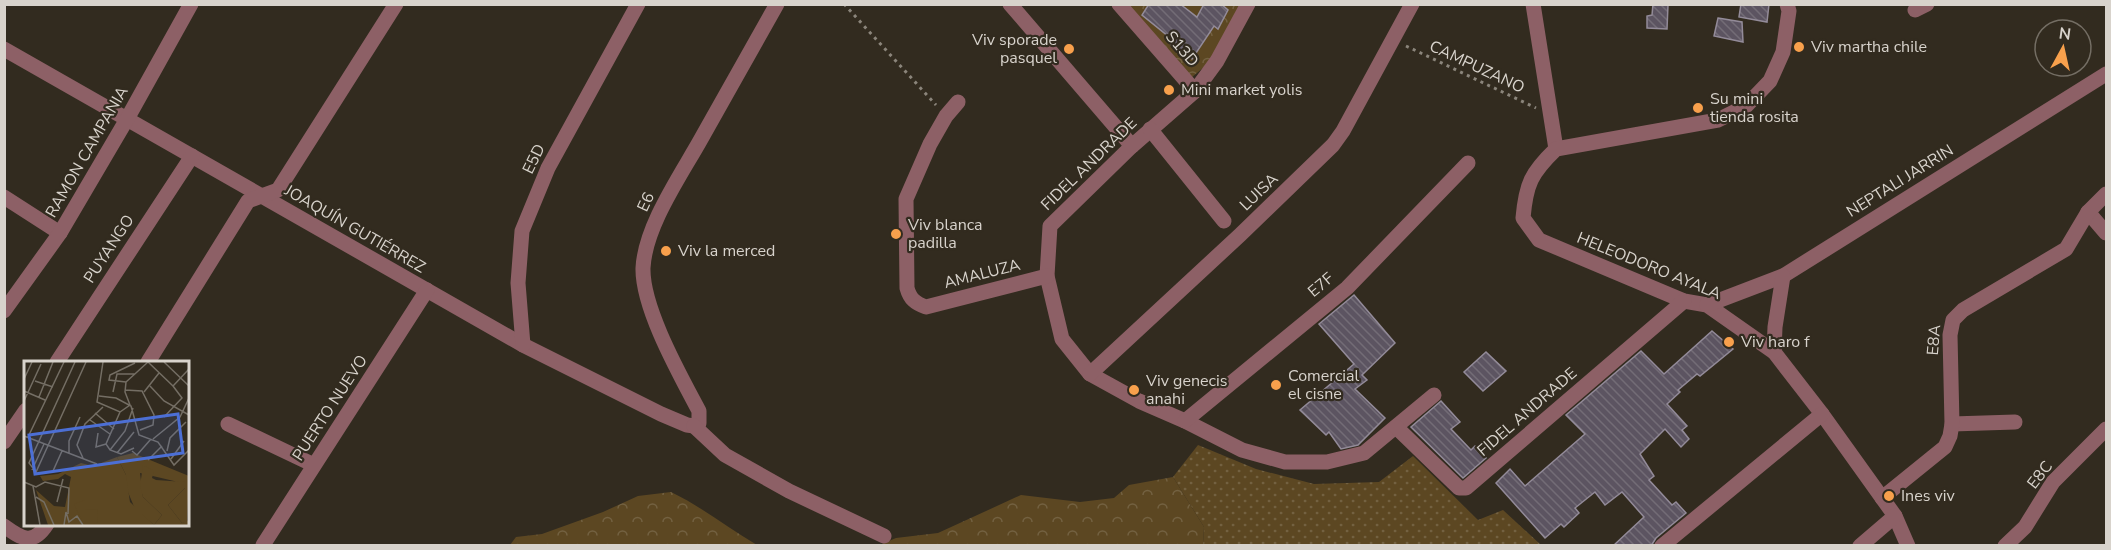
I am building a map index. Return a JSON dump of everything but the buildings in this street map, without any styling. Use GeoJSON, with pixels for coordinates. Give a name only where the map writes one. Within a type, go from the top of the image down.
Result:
{"type":"FeatureCollection","features":[{"type":"Feature","properties":{"kind":"street","name":"RAMON CAMPANIA"},"geometry":{"type":"LineString","coordinates":[[4,311],[60,233],[128,119],[191,4]]}},
{"type":"Feature","properties":{"kind":"street"},"geometry":{"type":"LineString","coordinates":[[149,361],[248,201],[278,190],[396,4]]}},
{"type":"Feature","properties":{"kind":"street","name":"E5D"},"geometry":{"type":"LineString","coordinates":[[523,345],[518,283],[522,231],[548,168],[638,4]]}},
{"type":"Feature","properties":{"kind":"street","name":"E6"},"geometry":{"type":"LineString","coordinates":[[694,426],[699,423],[699,411],[664,343],[647,294],[643,268],[648,240],[667,199],[777,4]]}},
{"type":"Feature","properties":{"kind":"street"},"geometry":{"type":"LineString","coordinates":[[1010,4],[1132,146]]}},
{"type":"Feature","properties":{"kind":"street","name":"S13D"},"geometry":{"type":"LineString","coordinates":[[1119,4],[1195,91]]}},
{"type":"Feature","properties":{"kind":"street","name":"FIDEL ANDRADE"},"geometry":{"type":"LineString","coordinates":[[1248,4],[1217,61],[1195,91],[1150,129],[1050,226],[1047,276],[1062,339],[1090,374],[1139,401],[1242,450],[1285,462],[1327,462],[1364,453],[1434,395]]}},
{"type":"Feature","properties":{"kind":"street","name":"LUISA"},"geometry":{"type":"LineString","coordinates":[[1090,374],[1334,145],[1412,4]]}},
{"type":"Feature","properties":{"kind":"street"},"geometry":{"type":"LineString","coordinates":[[1533,4],[1556,150],[1718,120],[1746,106],[1770,81],[1783,52],[1789,11],[1787,4]]}},
{"type":"Feature","properties":{"kind":"street","name":"JOAQUÍN GUTIÉRREZ"},"geometry":{"type":"LineString","coordinates":[[4,49],[523,345],[661,414],[694,426]]}},
{"type":"Feature","properties":{"kind":"street","name":"NEPTALI JARRIN"},"geometry":{"type":"LineString","coordinates":[[1707,305],[1783,276],[2106,74]]}},
{"type":"Feature","properties":{"kind":"street"},"geometry":{"type":"LineString","coordinates":[[946,116],[958,102]]}},
{"type":"Feature","properties":{"kind":"street","name":"AMALUZA"},"geometry":{"type":"LineString","coordinates":[[946,116],[930,144],[906,199],[909,297],[926,307],[1047,276]]}},
{"type":"Feature","properties":{"kind":"street"},"geometry":{"type":"LineString","coordinates":[[1150,129],[1224,221]]}},
{"type":"Feature","properties":{"kind":"street","name":"HELEODORO AYALA"},"geometry":{"type":"LineString","coordinates":[[1556,150],[1537,168],[1525,194],[1522,218],[1539,240],[1684,301],[1707,305],[1774,352],[1822,414],[1895,516],[1908,546]]}},
{"type":"Feature","properties":{"kind":"street","name":"PUYANGO"},"geometry":{"type":"LineString","coordinates":[[58,361],[192,156]]}},
{"type":"Feature","properties":{"kind":"street","name":"E7F"},"geometry":{"type":"LineString","coordinates":[[1185,421],[1347,288],[1468,163]]}},
{"type":"Feature","properties":{"kind":"street","name":"E8A"},"geometry":{"type":"LineString","coordinates":[[1882,498],[1945,447],[1950,436],[1952,424],[1950,335],[1953,320],[1963,310],[2066,249],[2088,212],[2106,194]]}},
{"type":"Feature","properties":{"kind":"street"},"geometry":{"type":"LineString","coordinates":[[4,197],[60,233]]}},
{"type":"Feature","properties":{"kind":"street"},"geometry":{"type":"LineString","coordinates":[[2088,212],[2106,233]]}},
{"type":"Feature","properties":{"kind":"street"},"geometry":{"type":"LineString","coordinates":[[1774,352],[1777,310],[1783,276]]}},
{"type":"Feature","properties":{"kind":"street","name":"PUERTO NUEVO"},"geometry":{"type":"LineString","coordinates":[[263,545],[427,290]]}},
{"type":"Feature","properties":{"kind":"street","name":"FIDEL ANDRADE"},"geometry":{"type":"LineString","coordinates":[[1396,427],[1459,488],[1466,488],[1684,301]]}},
{"type":"Feature","properties":{"kind":"street"},"geometry":{"type":"LineString","coordinates":[[4,442],[24,413]]}},
{"type":"Feature","properties":{"kind":"street"},"geometry":{"type":"LineString","coordinates":[[1662,546],[1822,414]]}},
{"type":"Feature","properties":{"kind":"street"},"geometry":{"type":"LineString","coordinates":[[1952,424],[2016,422]]}},
{"type":"Feature","properties":{"kind":"street"},"geometry":{"type":"LineString","coordinates":[[228,424],[314,465]]}},
{"type":"Feature","properties":{"kind":"street"},"geometry":{"type":"LineString","coordinates":[[694,426],[725,455],[789,491],[884,536]]}},
{"type":"Feature","properties":{"kind":"street","name":"E8C"},"geometry":{"type":"LineString","coordinates":[[2005,546],[2025,527],[2054,482],[2106,429]]}},
{"type":"Feature","properties":{"kind":"street"},"geometry":{"type":"LineString","coordinates":[[1860,546],[1895,516]]}},
{"type":"Feature","properties":{"kind":"street"},"geometry":{"type":"LineString","coordinates":[[4,526],[19,537],[31,539],[41,534],[46,526]]}},
{"type":"Feature","properties":{"kind":"path"},"geometry":{"type":"LineString","coordinates":[[844,4],[946,116]]}},
{"type":"Feature","properties":{"kind":"path","name":"CAMPUZANO"},"geometry":{"type":"LineString","coordinates":[[1394,40],[1551,115]]}},
{"type":"Feature","properties":{"kind":"green space"},"geometry":{"type":"Polygon","coordinates":[[[1125,5],[1240,5],[1211,61],[1191,78],[1125,5]]]}},
{"type":"Feature","properties":{"kind":"green space"},"geometry":{"type":"Polygon","coordinates":[[[1198,445],[1256,469],[1314,484],[1379,482],[1413,456],[1478,520],[1503,510],[1541,545],[1203,545],[1204,527],[1173,477],[1198,445]]]}},
{"type":"Feature","properties":{"kind":"green space"},"geometry":{"type":"Polygon","coordinates":[[[1173,477],[1204,527],[1203,545],[877,546],[896,538],[938,533],[1021,495],[1080,502],[1114,498],[1129,485],[1173,477]]]}},
{"type":"Feature","properties":{"kind":"green space"},"geometry":{"type":"Polygon","coordinates":[[[671,492],[757,545],[510,545],[516,537],[542,534],[603,512],[638,496],[671,492]]]}},
{"type":"Feature","properties":{"kind":"place","name":"Viv martha chile"},"geometry":{"type":"Point","coordinates":[1799,47]}},
{"type":"Feature","properties":{"kind":"place","name":"Viv sporade pasquel"},"geometry":{"type":"Point","coordinates":[1069,49]}},
{"type":"Feature","properties":{"kind":"place","name":"Mini market yolis"},"geometry":{"type":"Point","coordinates":[1169,90]}},
{"type":"Feature","properties":{"kind":"place","name":"Su mini tienda rosita"},"geometry":{"type":"Point","coordinates":[1698,108]}},
{"type":"Feature","properties":{"kind":"place","name":"Viv blanca padilla"},"geometry":{"type":"Point","coordinates":[896,234]}},
{"type":"Feature","properties":{"kind":"place","name":"Viv la merced"},"geometry":{"type":"Point","coordinates":[666,251]}},
{"type":"Feature","properties":{"kind":"place","name":"Viv haro f"},"geometry":{"type":"Point","coordinates":[1729,342]}},
{"type":"Feature","properties":{"kind":"place","name":"Comercial el cisne"},"geometry":{"type":"Point","coordinates":[1276,385]}},
{"type":"Feature","properties":{"kind":"place","name":"Viv genecis anahi"},"geometry":{"type":"Point","coordinates":[1134,390]}},
{"type":"Feature","properties":{"kind":"place","name":"Ines viv"},"geometry":{"type":"Point","coordinates":[1889,496]}}]}
